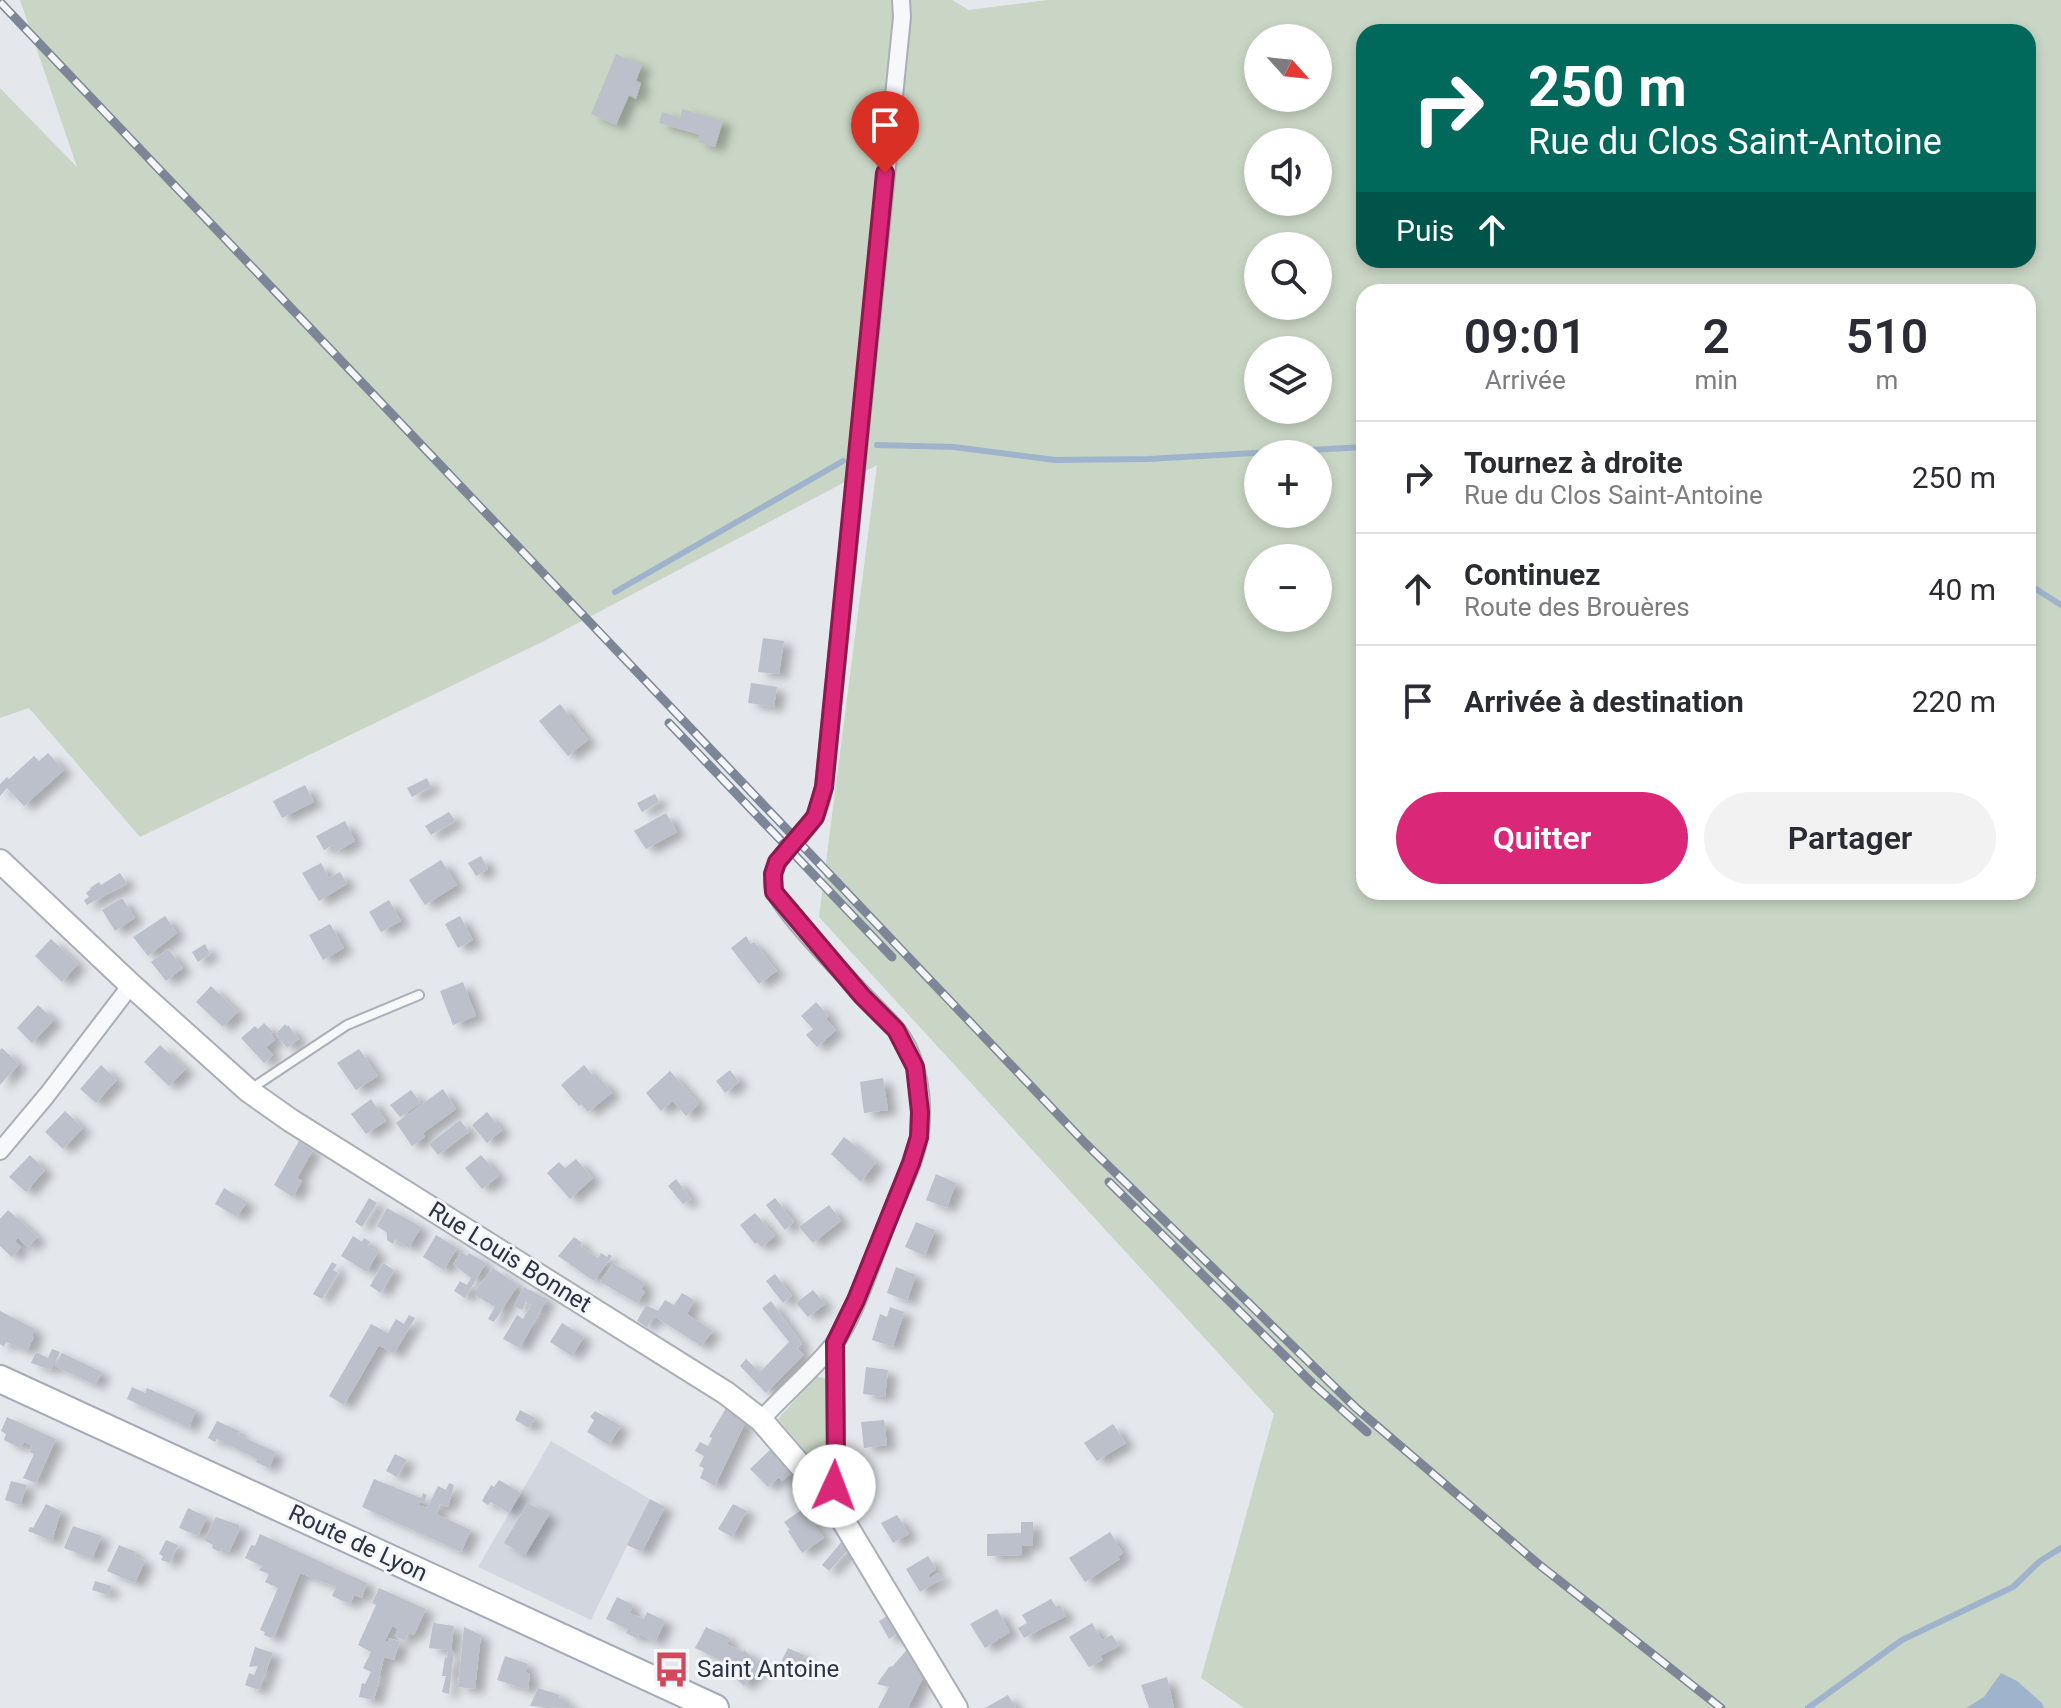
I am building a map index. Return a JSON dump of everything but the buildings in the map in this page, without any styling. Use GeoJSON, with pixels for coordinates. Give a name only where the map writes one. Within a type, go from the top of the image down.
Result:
{"type":"FeatureCollection","features":[{"type":"Feature","properties":{"kind":"main road","name":"Route de Lyon"},"geometry":{"type":"LineString","coordinates":[[0,1379],[715,1708]]}},
{"type":"Feature","properties":{"kind":"street"},"geometry":{"type":"LineString","coordinates":[[761,1420],[835,1343],[856,1300],[919,1137],[920,1112],[915,1067],[896,1030],[862,996],[774,892],[773,874],[777,862],[815,817],[824,787],[902,17],[901,0]]}},
{"type":"Feature","properties":{"kind":"street","name":"Rue Louis Bonnet"},"geometry":{"type":"LineString","coordinates":[[0,861],[249,1091],[290,1120],[726,1393],[761,1420],[832,1502],[956,1708]]}},
{"type":"Feature","properties":{"kind":"street"},"geometry":{"type":"LineString","coordinates":[[0,1151],[131,985]]}},
{"type":"Feature","properties":{"kind":"street"},"geometry":{"type":"LineString","coordinates":[[832,1502],[836,1469],[835,1343]]}},
{"type":"Feature","properties":{"kind":"lane"},"geometry":{"type":"LineString","coordinates":[[249,1091],[347,1025],[419,995]]}},
{"type":"Feature","properties":{"kind":"shaded area"},"geometry":{"type":"Polygon","coordinates":[[[551,1441],[650,1499],[591,1620],[478,1567],[551,1441]]]}},
{"type":"Feature","properties":{"kind":"green space"},"geometry":{"type":"Polygon","coordinates":[[[20,0],[952,0],[969,10],[1047,0],[2061,0],[2061,1708],[1244,1708],[1201,1678],[1274,1414],[819,917],[877,465],[544,641],[140,837],[29,708],[0,718],[0,88],[77,167],[20,0]]]}},
{"type":"Feature","properties":{"kind":"green space"},"geometry":{"type":"Polygon","coordinates":[[[816,1376],[826,1379],[829,1459],[821,1470],[778,1419],[816,1376]]]}},
{"type":"Feature","properties":{"kind":"water"},"geometry":{"type":"Polygon","coordinates":[[[2001,1673],[2017,1681],[2044,1708],[1966,1708],[1984,1697],[2001,1673]]]}},
{"type":"Feature","properties":{"kind":"waterway"},"geometry":{"type":"LineString","coordinates":[[877,445],[954,447],[1055,460],[1148,459],[1356,447]]}},
{"type":"Feature","properties":{"kind":"waterway"},"geometry":{"type":"LineString","coordinates":[[615,592],[843,461]]}},
{"type":"Feature","properties":{"kind":"waterway"},"geometry":{"type":"LineString","coordinates":[[2036,589],[2061,605]]}},
{"type":"Feature","properties":{"kind":"waterway"},"geometry":{"type":"LineString","coordinates":[[1808,1708],[1902,1640],[2013,1587],[2040,1561],[2061,1548]]}},
{"type":"Feature","properties":{"kind":"railway"},"geometry":{"type":"LineString","coordinates":[[0,2],[1086,1144],[1356,1408],[1537,1563],[1721,1708]]}},
{"type":"Feature","properties":{"kind":"railway"},"geometry":{"type":"LineString","coordinates":[[669,723],[892,957]]}},
{"type":"Feature","properties":{"kind":"railway"},"geometry":{"type":"LineString","coordinates":[[1109,1182],[1313,1384],[1367,1432]]}},
{"type":"Feature","properties":{"kind":"place","name":"Saint Antoine"},"geometry":{"type":"Point","coordinates":[671,1669]}},
{"type":"Feature","properties":{"kind":"route"},"geometry":{"type":"LineString","coordinates":[[834,1486],[835,1343],[856,1300],[911,1163],[919,1137],[919,1087],[915,1067],[896,1030],[862,996],[774,892],[773,874],[777,862],[815,817],[824,787],[885,173]]}}]}
